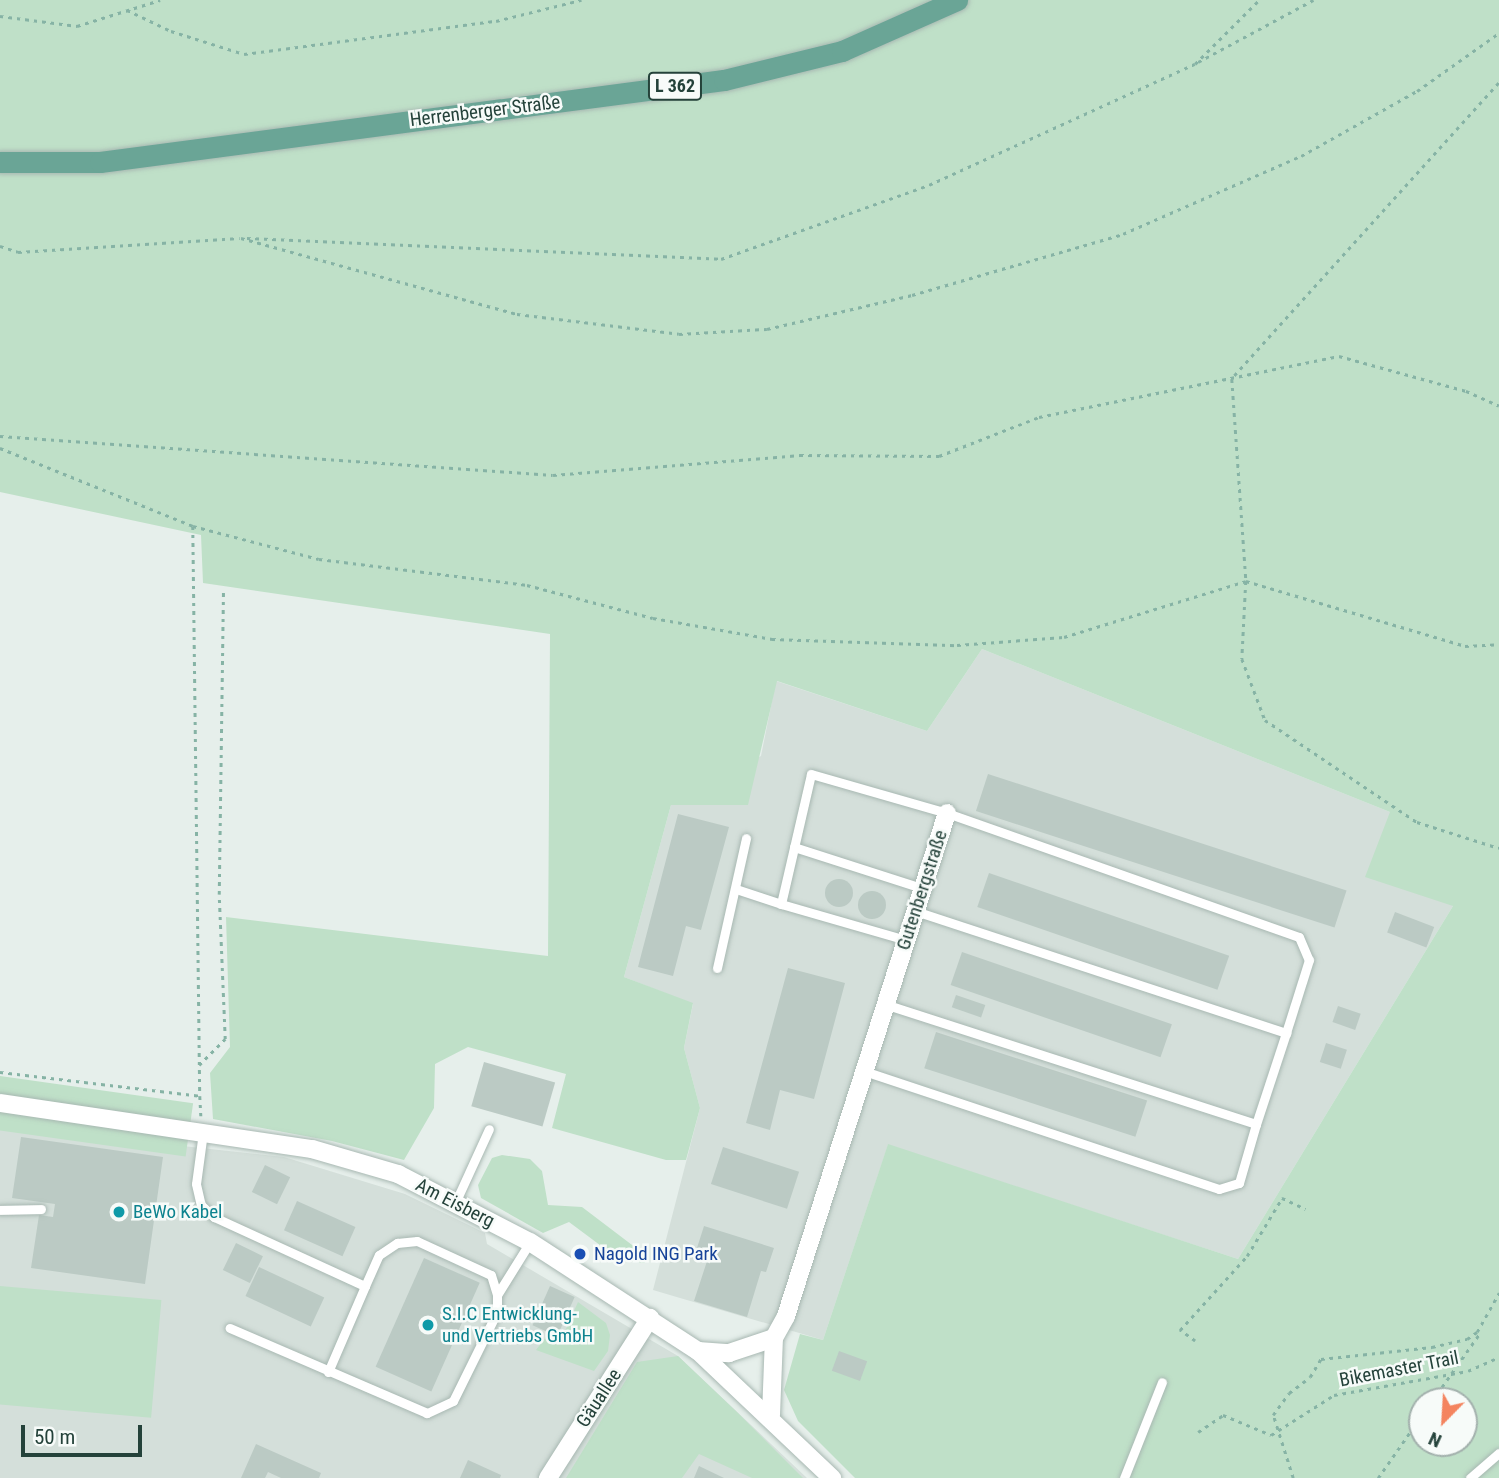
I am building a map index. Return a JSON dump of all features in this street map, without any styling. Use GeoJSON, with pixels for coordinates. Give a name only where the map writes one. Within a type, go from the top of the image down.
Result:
{"type":"FeatureCollection","features":[{"type":"Feature","properties":{"kind":"main road","name":"Herrenberger Straße"},"geometry":{"type":"LineString","coordinates":[[0,162],[100,162],[724,80],[853,47],[957,0]]}},
{"type":"Feature","properties":{"kind":"street","name":"Gutenbergstraße"},"geometry":{"type":"LineString","coordinates":[[771,1415],[774,1338],[786,1316],[947,813]]}},
{"type":"Feature","properties":{"kind":"street","name":"Am Eisberg"},"geometry":{"type":"LineString","coordinates":[[0,1103],[312,1149],[398,1174],[456,1201],[530,1242],[698,1351],[771,1415],[832,1478]]}},
{"type":"Feature","properties":{"kind":"street","name":"Gäuallee"},"geometry":{"type":"LineString","coordinates":[[548,1478],[650,1318]]}},
{"type":"Feature","properties":{"kind":"street"},"geometry":{"type":"LineString","coordinates":[[698,1351],[729,1353],[774,1338]]}},
{"type":"Feature","properties":{"kind":"lane"},"geometry":{"type":"LineString","coordinates":[[781,904],[811,774],[947,813]]}},
{"type":"Feature","properties":{"kind":"lane","name":"Gutenbergstraße"},"geometry":{"type":"LineString","coordinates":[[864,1071],[1220,1189],[1239,1183],[1309,960],[1299,937],[947,813]]}},
{"type":"Feature","properties":{"kind":"lane"},"geometry":{"type":"LineString","coordinates":[[717,968],[747,838]]}},
{"type":"Feature","properties":{"kind":"lane"},"geometry":{"type":"LineString","coordinates":[[794,847],[922,888]]}},
{"type":"Feature","properties":{"kind":"lane"},"geometry":{"type":"LineString","coordinates":[[736,889],[906,940]]}},
{"type":"Feature","properties":{"kind":"lane"},"geometry":{"type":"LineString","coordinates":[[915,911],[1286,1033]]}},
{"type":"Feature","properties":{"kind":"lane"},"geometry":{"type":"LineString","coordinates":[[885,1004],[1256,1124]]}},
{"type":"Feature","properties":{"kind":"lane"},"geometry":{"type":"LineString","coordinates":[[456,1201],[489,1129]]}},
{"type":"Feature","properties":{"kind":"lane"},"geometry":{"type":"LineString","coordinates":[[203,1132],[196,1184],[201,1205],[214,1217],[365,1286]]}},
{"type":"Feature","properties":{"kind":"lane"},"geometry":{"type":"LineString","coordinates":[[0,1210],[41,1209]]}},
{"type":"Feature","properties":{"kind":"lane"},"geometry":{"type":"LineString","coordinates":[[230,1328],[328,1372],[411,1409],[428,1413],[453,1401],[497,1312],[498,1295],[491,1275],[417,1241],[397,1243],[379,1255],[328,1372]]}},
{"type":"Feature","properties":{"kind":"lane"},"geometry":{"type":"LineString","coordinates":[[498,1295],[530,1242]]}},
{"type":"Feature","properties":{"kind":"lane"},"geometry":{"type":"LineString","coordinates":[[1125,1478],[1161,1382]]}},
{"type":"Feature","properties":{"kind":"lane"},"geometry":{"type":"LineString","coordinates":[[1470,1478],[1499,1453]]}},
{"type":"Feature","properties":{"kind":"path"},"geometry":{"type":"LineString","coordinates":[[0,16],[78,26],[160,0]]}},
{"type":"Feature","properties":{"kind":"path"},"geometry":{"type":"LineString","coordinates":[[127,10],[170,31],[244,54],[496,21],[581,0]]}},
{"type":"Feature","properties":{"kind":"path"},"geometry":{"type":"LineString","coordinates":[[1195,64],[1259,0]]}},
{"type":"Feature","properties":{"kind":"path"},"geometry":{"type":"LineString","coordinates":[[0,246],[18,252],[241,238],[720,259],[929,185],[1195,64],[1313,0]]}},
{"type":"Feature","properties":{"kind":"path"},"geometry":{"type":"LineString","coordinates":[[241,238],[517,314],[678,334],[767,329],[912,295],[1123,234],[1301,156],[1417,91],[1499,33]]}},
{"type":"Feature","properties":{"kind":"path"},"geometry":{"type":"LineString","coordinates":[[1499,83],[1233,379],[1246,581],[1242,659],[1265,720],[1417,822],[1499,848]]}},
{"type":"Feature","properties":{"kind":"path"},"geometry":{"type":"LineString","coordinates":[[0,436],[553,475],[800,455],[940,456],[1039,417],[1339,356],[1466,391],[1499,406]]}},
{"type":"Feature","properties":{"kind":"path"},"geometry":{"type":"LineString","coordinates":[[0,448],[193,526],[319,559],[527,585],[653,618],[772,639],[957,645],[1064,637],[1246,581],[1465,646],[1499,644]]}},
{"type":"Feature","properties":{"kind":"path"},"geometry":{"type":"LineString","coordinates":[[193,526],[199,1065],[203,1132]]}},
{"type":"Feature","properties":{"kind":"path"},"geometry":{"type":"LineString","coordinates":[[199,1065],[225,1039],[219,894],[223,592]]}},
{"type":"Feature","properties":{"kind":"path"},"geometry":{"type":"LineString","coordinates":[[0,1072],[200,1096]]}},
{"type":"Feature","properties":{"kind":"path"},"geometry":{"type":"LineString","coordinates":[[1195,1342],[1180,1330],[1247,1256],[1282,1198],[1307,1209]]}},
{"type":"Feature","properties":{"kind":"path"},"geometry":{"type":"LineString","coordinates":[[1293,1478],[1273,1415],[1289,1394],[1310,1377],[1321,1359],[1432,1347],[1467,1339],[1477,1332],[1499,1293]]}},
{"type":"Feature","properties":{"kind":"path"},"geometry":{"type":"LineString","coordinates":[[1442,1387],[1480,1333]]}},
{"type":"Feature","properties":{"kind":"path","name":"Bikemaster Trail"},"geometry":{"type":"LineString","coordinates":[[1279,1432],[1334,1395],[1451,1374],[1499,1357]]}},
{"type":"Feature","properties":{"kind":"path"},"geometry":{"type":"LineString","coordinates":[[1198,1432],[1223,1415],[1271,1436],[1279,1432]]}},
{"type":"Feature","properties":{"kind":"path"},"geometry":{"type":"LineString","coordinates":[[1378,1478],[1408,1435]]}},
{"type":"Feature","properties":{"kind":"shaded area"},"geometry":{"type":"Polygon","coordinates":[[[982,649],[1390,812],[1453,906],[1238,1259],[888,1145],[823,1340],[653,1290],[700,1108],[684,1048],[693,1004],[624,977],[671,805],[761,756],[776,681],[927,731],[982,649]]]}},
{"type":"Feature","properties":{"kind":"shaded area"},"geometry":{"type":"Polygon","coordinates":[[[0,1126],[284,1157],[405,1194],[485,1233],[487,1244],[678,1356],[807,1478],[0,1478],[0,1126]]]}},
{"type":"Feature","properties":{"kind":"green space"},"geometry":{"type":"Polygon","coordinates":[[[0,0],[1499,0],[1499,1478],[855,1478],[798,1421],[784,1390],[800,1334],[823,1340],[888,1144],[1238,1259],[1453,906],[1365,877],[1390,812],[982,649],[927,731],[777,681],[748,805],[671,805],[624,977],[693,1003],[684,1048],[700,1108],[686,1160],[666,1160],[552,1128],[566,1074],[468,1047],[435,1064],[434,1108],[404,1160],[332,1141],[213,1119],[210,1073],[230,1047],[226,917],[548,956],[550,634],[203,583],[201,535],[0,492],[0,0]]]}},
{"type":"Feature","properties":{"kind":"green space"},"geometry":{"type":"Polygon","coordinates":[[[0,1076],[193,1103],[186,1157],[0,1131],[0,1076]]]}},
{"type":"Feature","properties":{"kind":"green space"},"geometry":{"type":"Polygon","coordinates":[[[502,1155],[530,1159],[542,1171],[548,1205],[582,1207],[636,1248],[645,1263],[620,1260],[569,1222],[543,1233],[481,1198],[478,1185],[492,1158],[502,1155]]]}},
{"type":"Feature","properties":{"kind":"green space"},"geometry":{"type":"Polygon","coordinates":[[[0,1286],[161,1300],[151,1418],[0,1404],[0,1286]]]}},
{"type":"Feature","properties":{"kind":"green space"},"geometry":{"type":"Polygon","coordinates":[[[578,1302],[606,1323],[610,1335],[608,1351],[594,1371],[536,1350],[546,1337],[561,1340],[578,1302]]]}},
{"type":"Feature","properties":{"kind":"green space"},"geometry":{"type":"Polygon","coordinates":[[[678,1356],[803,1478],[752,1478],[699,1454],[682,1478],[566,1478],[637,1362],[678,1356]]]}},
{"type":"Feature","properties":{"kind":"building"},"geometry":{"type":"Polygon","coordinates":[[[988,774],[1347,890],[1334,928],[976,811],[988,774]]]}},
{"type":"Feature","properties":{"kind":"building"},"geometry":{"type":"Polygon","coordinates":[[[678,814],[729,827],[701,930],[686,926],[673,976],[638,967],[678,814]]]}},
{"type":"Feature","properties":{"kind":"building"},"geometry":{"type":"Polygon","coordinates":[[[989,873],[1229,956],[1217,990],[977,907],[989,873]]]}},
{"type":"Feature","properties":{"kind":"building"},"geometry":{"type":"Polygon","coordinates":[[[839,879],[849,883],[853,893],[849,903],[839,907],[829,903],[825,893],[829,883],[839,879]]]}},
{"type":"Feature","properties":{"kind":"building"},"geometry":{"type":"Polygon","coordinates":[[[872,891],[882,895],[886,905],[882,915],[872,919],[862,915],[858,905],[862,895],[872,891]]]}},
{"type":"Feature","properties":{"kind":"building"},"geometry":{"type":"Polygon","coordinates":[[[1395,912],[1434,927],[1426,948],[1387,933],[1395,912]]]}},
{"type":"Feature","properties":{"kind":"building"},"geometry":{"type":"Polygon","coordinates":[[[962,952],[1172,1024],[1161,1057],[951,985],[962,952]]]}},
{"type":"Feature","properties":{"kind":"building"},"geometry":{"type":"Polygon","coordinates":[[[788,968],[845,983],[814,1099],[780,1090],[770,1130],[746,1123],[788,968]]]}},
{"type":"Feature","properties":{"kind":"building"},"geometry":{"type":"Polygon","coordinates":[[[956,995],[985,1005],[981,1017],[952,1007],[956,995]]]}},
{"type":"Feature","properties":{"kind":"building"},"geometry":{"type":"Polygon","coordinates":[[[1338,1006],[1361,1014],[1355,1030],[1332,1022],[1338,1006]]]}},
{"type":"Feature","properties":{"kind":"building"},"geometry":{"type":"Polygon","coordinates":[[[936,1032],[1147,1101],[1135,1137],[924,1068],[936,1032]]]}},
{"type":"Feature","properties":{"kind":"building"},"geometry":{"type":"Polygon","coordinates":[[[1326,1043],[1347,1050],[1341,1069],[1320,1062],[1326,1043]]]}},
{"type":"Feature","properties":{"kind":"building"},"geometry":{"type":"Polygon","coordinates":[[[484,1062],[555,1082],[542,1127],[471,1106],[484,1062]]]}},
{"type":"Feature","properties":{"kind":"building","name":"BeWo Kabel"},"geometry":{"type":"Polygon","coordinates":[[[21,1137],[163,1157],[145,1284],[31,1268],[39,1215],[53,1217],[55,1204],[12,1198],[21,1137]]]}},
{"type":"Feature","properties":{"kind":"building"},"geometry":{"type":"Polygon","coordinates":[[[723,1147],[799,1172],[787,1209],[711,1184],[723,1147]]]}},
{"type":"Feature","properties":{"kind":"building"},"geometry":{"type":"Polygon","coordinates":[[[265,1165],[290,1177],[277,1204],[252,1192],[265,1165]]]}},
{"type":"Feature","properties":{"kind":"building"},"geometry":{"type":"Polygon","coordinates":[[[297,1201],[355,1227],[342,1256],[284,1230],[297,1201]]]}},
{"type":"Feature","properties":{"kind":"building"},"geometry":{"type":"Polygon","coordinates":[[[704,1226],[774,1248],[766,1272],[761,1271],[747,1317],[694,1301],[709,1255],[696,1251],[704,1226]]]}},
{"type":"Feature","properties":{"kind":"building"},"geometry":{"type":"Polygon","coordinates":[[[236,1243],[263,1256],[250,1283],[223,1270],[236,1243]]]}},
{"type":"Feature","properties":{"kind":"building","name":"S.I.C Entwicklung- und Vertriebs GmbH"},"geometry":{"type":"Polygon","coordinates":[[[424,1258],[480,1283],[431,1392],[376,1367],[424,1258]]]}},
{"type":"Feature","properties":{"kind":"building"},"geometry":{"type":"Polygon","coordinates":[[[259,1267],[324,1297],[311,1326],[245,1296],[259,1267]]]}},
{"type":"Feature","properties":{"kind":"building"},"geometry":{"type":"Polygon","coordinates":[[[550,1286],[575,1297],[557,1336],[533,1325],[550,1286]]]}},
{"type":"Feature","properties":{"kind":"building"},"geometry":{"type":"Polygon","coordinates":[[[839,1351],[867,1361],[860,1381],[832,1371],[839,1351]]]}},
{"type":"Feature","properties":{"kind":"building"},"geometry":{"type":"Polygon","coordinates":[[[256,1444],[321,1473],[319,1478],[281,1478],[268,1472],[265,1478],[241,1478],[256,1444]]]}},
{"type":"Feature","properties":{"kind":"building"},"geometry":{"type":"Polygon","coordinates":[[[468,1460],[501,1475],[500,1478],[460,1478],[468,1460]]]}},
{"type":"Feature","properties":{"kind":"building"},"geometry":{"type":"Polygon","coordinates":[[[699,1466],[724,1478],[694,1478],[699,1466]]]}},
{"type":"Feature","properties":{"kind":"place","name":"BeWo Kabel"},"geometry":{"type":"Point","coordinates":[119,1212]}},
{"type":"Feature","properties":{"kind":"place","name":"Nagold ING Park"},"geometry":{"type":"Point","coordinates":[580,1254]}},
{"type":"Feature","properties":{"kind":"place","name":"S.I.C Entwicklung- und Vertriebs GmbH"},"geometry":{"type":"Point","coordinates":[428,1325]}}]}
